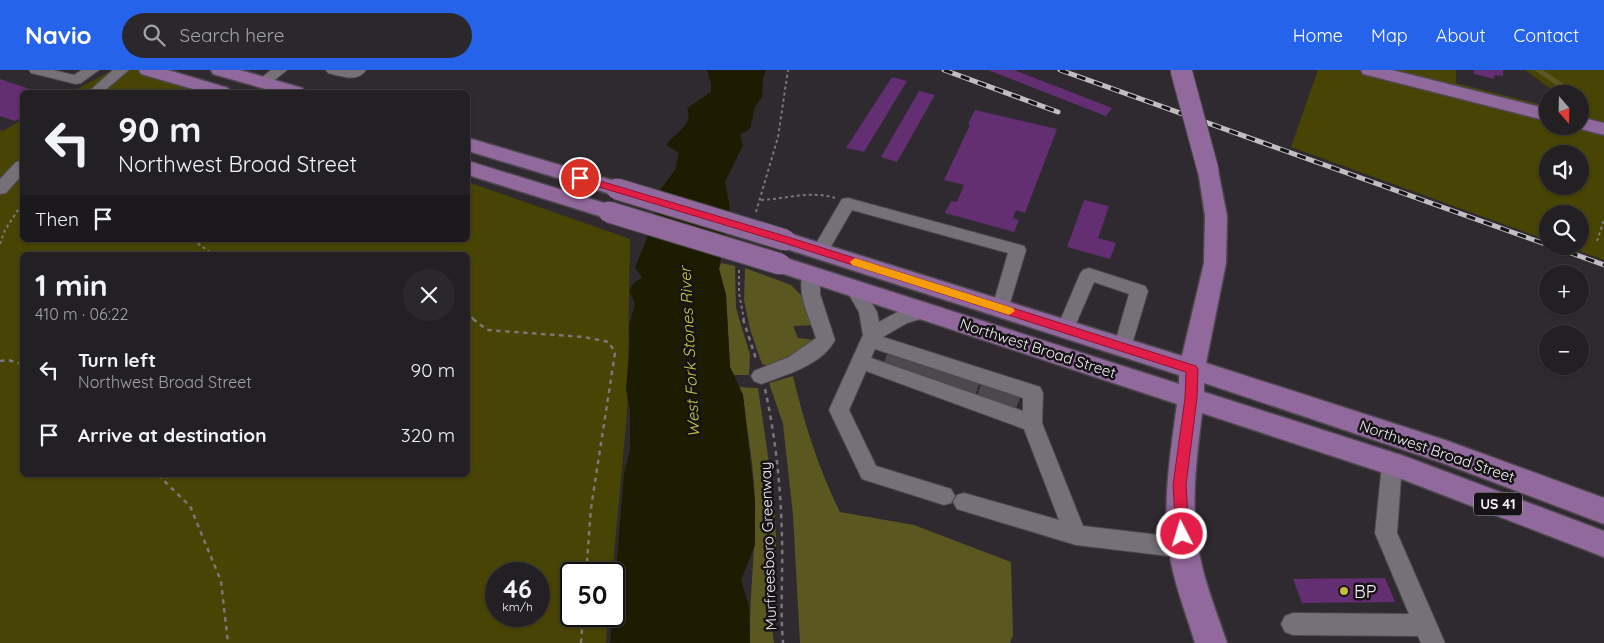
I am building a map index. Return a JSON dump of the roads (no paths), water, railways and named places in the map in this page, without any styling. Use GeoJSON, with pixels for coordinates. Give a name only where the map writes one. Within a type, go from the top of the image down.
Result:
{"type":"FeatureCollection","features":[{"type":"Feature","properties":{"kind":"main road"},"geometry":{"type":"LineString","coordinates":[[148,70],[214,90]]}},
{"type":"Feature","properties":{"kind":"main road"},"geometry":{"type":"LineString","coordinates":[[1181,70],[1208,170],[1216,216],[1215,263],[1192,369],[1191,398],[1180,485],[1180,520],[1184,548],[1211,643]]}},
{"type":"Feature","properties":{"kind":"main road"},"geometry":{"type":"LineString","coordinates":[[1370,70],[1539,113]]}},
{"type":"Feature","properties":{"kind":"main road"},"geometry":{"type":"LineString","coordinates":[[230,71],[256,88],[276,90]]}},
{"type":"Feature","properties":{"kind":"main road"},"geometry":{"type":"LineString","coordinates":[[1589,125],[1604,129]]}},
{"type":"Feature","properties":{"kind":"main road","name":"Northwest Broad Street"},"geometry":{"type":"LineString","coordinates":[[470,145],[617,189],[782,252],[811,274],[1392,464],[1604,544]]}},
{"type":"Feature","properties":{"kind":"main road","name":"Northwest Broad Street"},"geometry":{"type":"LineString","coordinates":[[470,169],[609,212],[782,252],[820,251],[1123,346],[1445,452],[1604,511]]}},
{"type":"Feature","properties":{"kind":"lane"},"geometry":{"type":"LineString","coordinates":[[36,70],[76,80],[92,70]]}},
{"type":"Feature","properties":{"kind":"lane"},"geometry":{"type":"LineString","coordinates":[[97,90],[122,70]]}},
{"type":"Feature","properties":{"kind":"lane"},"geometry":{"type":"LineString","coordinates":[[256,88],[280,70]]}},
{"type":"Feature","properties":{"kind":"lane"},"geometry":{"type":"LineString","coordinates":[[332,70],[354,74],[359,70]]}},
{"type":"Feature","properties":{"kind":"lane"},"geometry":{"type":"LineString","coordinates":[[0,189],[20,168]]}},
{"type":"Feature","properties":{"kind":"lane"},"geometry":{"type":"LineString","coordinates":[[820,251],[848,203],[1018,250],[1001,308]]}},
{"type":"Feature","properties":{"kind":"lane"},"geometry":{"type":"LineString","coordinates":[[761,376],[796,361],[817,349],[826,340],[811,294],[811,274]]}},
{"type":"Feature","properties":{"kind":"lane"},"geometry":{"type":"LineString","coordinates":[[1066,328],[1089,274],[1139,291],[1123,346]]}},
{"type":"Feature","properties":{"kind":"lane"},"geometry":{"type":"LineString","coordinates":[[854,288],[868,312],[871,338],[839,410],[869,473],[1076,535],[1184,548]]}},
{"type":"Feature","properties":{"kind":"lane"},"geometry":{"type":"LineString","coordinates":[[871,338],[901,318],[925,311]]}},
{"type":"Feature","properties":{"kind":"lane"},"geometry":{"type":"LineString","coordinates":[[871,338],[905,364]]}},
{"type":"Feature","properties":{"kind":"lane"},"geometry":{"type":"LineString","coordinates":[[861,362],[905,364],[1009,398],[1033,393],[1032,423]]}},
{"type":"Feature","properties":{"kind":"lane"},"geometry":{"type":"LineString","coordinates":[[951,379],[1009,398],[1032,423],[1076,535]]}},
{"type":"Feature","properties":{"kind":"lane"},"geometry":{"type":"LineString","coordinates":[[1293,624],[1429,634],[1386,533],[1392,464]]}},
{"type":"Feature","properties":{"kind":"water","name":"West Fork Stones River"},"geometry":{"type":"Polygon","coordinates":[[[707,70],[766,70],[763,79],[762,97],[755,107],[750,129],[740,135],[743,145],[725,182],[730,207],[719,269],[726,295],[730,367],[743,395],[755,501],[755,545],[741,580],[749,606],[750,643],[610,643],[611,627],[625,627],[625,562],[617,562],[624,474],[630,449],[630,410],[626,389],[630,344],[629,325],[635,304],[629,290],[635,282],[642,278],[635,267],[646,241],[660,190],[675,170],[679,153],[666,145],[686,124],[689,114],[687,108],[711,92],[711,83],[707,70]]]}},
{"type":"Feature","properties":{"kind":"tunnel"},"geometry":{"type":"LineString","coordinates":[[893,368],[899,353]]}},
{"type":"Feature","properties":{"kind":"tunnel"},"geometry":{"type":"LineString","coordinates":[[911,374],[918,358]]}},
{"type":"Feature","properties":{"kind":"tunnel"},"geometry":{"type":"LineString","coordinates":[[931,381],[938,365]]}},
{"type":"Feature","properties":{"kind":"tunnel"},"geometry":{"type":"LineString","coordinates":[[949,386],[956,371]]}},
{"type":"Feature","properties":{"kind":"tunnel"},"geometry":{"type":"LineString","coordinates":[[965,392],[971,376]]}},
{"type":"Feature","properties":{"kind":"tunnel"},"geometry":{"type":"LineString","coordinates":[[987,399],[993,383]]}},
{"type":"Feature","properties":{"kind":"tunnel"},"geometry":{"type":"LineString","coordinates":[[1006,405],[1012,389]]}},
{"type":"Feature","properties":{"kind":"railway"},"geometry":{"type":"LineString","coordinates":[[944,70],[1058,112]]}},
{"type":"Feature","properties":{"kind":"railway"},"geometry":{"type":"LineString","coordinates":[[1060,70],[1539,242]]}},
{"type":"Feature","properties":{"kind":"railway"},"geometry":{"type":"LineString","coordinates":[[1577,255],[1604,265]]}},
{"type":"Feature","properties":{"kind":"place","name":"BP"},"geometry":{"type":"Point","coordinates":[1344,591]}}]}
